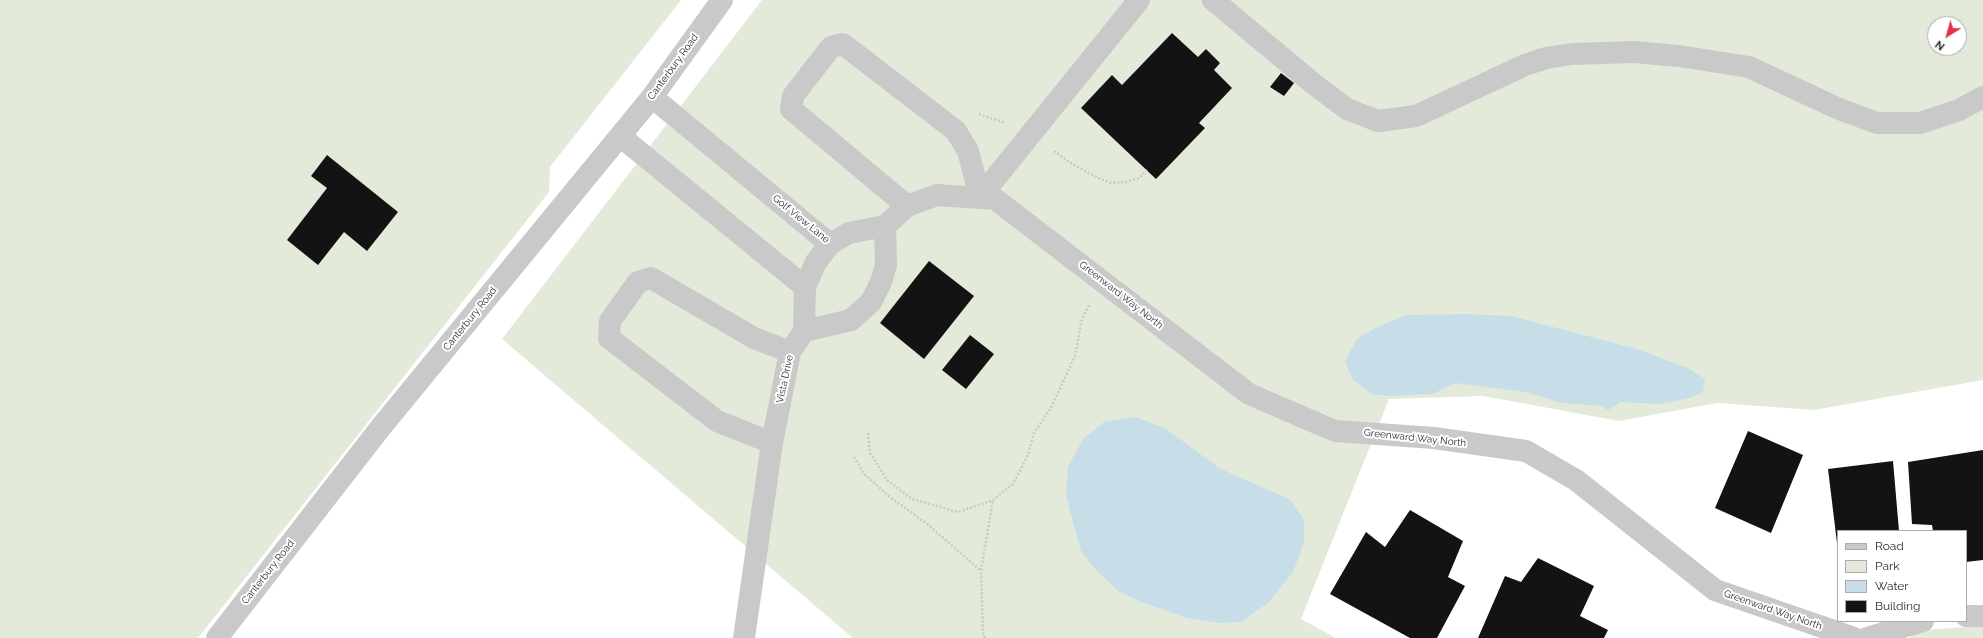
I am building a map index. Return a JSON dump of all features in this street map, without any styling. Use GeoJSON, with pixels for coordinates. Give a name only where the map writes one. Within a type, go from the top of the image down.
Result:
{"type":"FeatureCollection","features":[{"type":"Feature","properties":{"kind":"street","name":"Canterbury Road"},"geometry":{"type":"LineString","coordinates":[[217,638],[380,427],[652,97],[722,0]]}},
{"type":"Feature","properties":{"kind":"street"},"geometry":{"type":"LineString","coordinates":[[988,198],[1139,0]]}},
{"type":"Feature","properties":{"kind":"street"},"geometry":{"type":"LineString","coordinates":[[1214,0],[1320,89],[1347,109],[1378,121],[1416,116],[1525,65],[1546,58],[1572,54],[1634,52],[1679,56],[1749,67],[1839,109],[1877,123],[1920,123],[1959,110],[1983,97]]}},
{"type":"Feature","properties":{"kind":"street"},"geometry":{"type":"LineString","coordinates":[[907,206],[791,109],[793,96],[831,47],[843,44],[956,131],[968,151],[988,198]]}},
{"type":"Feature","properties":{"kind":"street","name":"Golf View Lane"},"geometry":{"type":"LineString","coordinates":[[652,97],[830,244],[849,233],[885,226]]}},
{"type":"Feature","properties":{"kind":"street"},"geometry":{"type":"LineString","coordinates":[[620,136],[805,287]]}},
{"type":"Feature","properties":{"kind":"street"},"geometry":{"type":"LineString","coordinates":[[830,244],[816,262],[805,287],[804,331],[851,320],[871,302],[881,282],[886,265],[885,226],[907,206],[937,194],[988,198]]}},
{"type":"Feature","properties":{"kind":"street","name":"Greenward Way North"},"geometry":{"type":"LineString","coordinates":[[988,198],[1249,394],[1335,431],[1434,438],[1526,451],[1576,480],[1715,590],[1854,638]]}},
{"type":"Feature","properties":{"kind":"street"},"geometry":{"type":"LineString","coordinates":[[772,443],[717,421],[609,338],[610,321],[638,282],[651,278],[754,338],[790,352]]}},
{"type":"Feature","properties":{"kind":"street","name":"Vista Drive"},"geometry":{"type":"LineString","coordinates":[[744,638],[772,443],[790,352],[804,331]]}},
{"type":"Feature","properties":{"kind":"street"},"geometry":{"type":"LineString","coordinates":[[1967,616],[1983,616]]}},
{"type":"Feature","properties":{"kind":"street"},"geometry":{"type":"LineString","coordinates":[[1867,638],[1920,622]]}},
{"type":"Feature","properties":{"kind":"path"},"geometry":{"type":"LineString","coordinates":[[974,112],[1008,124]]}},
{"type":"Feature","properties":{"kind":"path"},"geometry":{"type":"LineString","coordinates":[[1053,150],[1075,166],[1111,183],[1126,182],[1139,178],[1147,170]]}},
{"type":"Feature","properties":{"kind":"path"},"geometry":{"type":"LineString","coordinates":[[868,433],[870,453],[887,480],[912,499],[958,512],[993,500],[1014,484],[1028,455],[1034,433],[1050,408],[1074,356],[1082,319],[1091,301]]}},
{"type":"Feature","properties":{"kind":"path"},"geometry":{"type":"LineString","coordinates":[[854,458],[864,474],[891,498],[926,523],[982,571]]}},
{"type":"Feature","properties":{"kind":"path"},"geometry":{"type":"LineString","coordinates":[[985,638],[983,633],[982,571],[993,500]]}},
{"type":"Feature","properties":{"kind":"green space"},"geometry":{"type":"Polygon","coordinates":[[[0,0],[681,0],[550,167],[549,192],[198,638],[0,638],[0,0]]]}},
{"type":"Feature","properties":{"kind":"green space"},"geometry":{"type":"Polygon","coordinates":[[[762,0],[1983,0],[1983,380],[1814,410],[1717,403],[1619,421],[1483,396],[1389,399],[1301,619],[1336,638],[853,638],[502,339],[762,0]]]}},
{"type":"Feature","properties":{"kind":"green space"},"geometry":{"type":"Polygon","coordinates":[[[1983,626],[1983,638],[1909,638],[1922,630],[1983,626]]]}},
{"type":"Feature","properties":{"kind":"water"},"geometry":{"type":"Polygon","coordinates":[[[1466,314],[1511,316],[1637,349],[1688,368],[1705,379],[1703,392],[1687,399],[1658,404],[1620,402],[1608,410],[1600,406],[1562,403],[1525,392],[1455,383],[1433,394],[1388,396],[1371,394],[1352,379],[1345,361],[1357,339],[1375,328],[1406,315],[1466,314]]]}},
{"type":"Feature","properties":{"kind":"water"},"geometry":{"type":"Polygon","coordinates":[[[1135,417],[1165,428],[1219,468],[1291,500],[1304,520],[1304,543],[1293,572],[1268,603],[1241,622],[1219,623],[1187,618],[1144,603],[1118,591],[1094,568],[1081,551],[1066,496],[1068,467],[1083,439],[1104,422],[1135,417]]]}},
{"type":"Feature","properties":{"kind":"building"},"geometry":{"type":"Polygon","coordinates":[[[1172,33],[1198,57],[1206,49],[1220,63],[1214,70],[1232,88],[1199,123],[1205,128],[1156,179],[1081,108],[1112,75],[1122,85],[1172,33]]]}},
{"type":"Feature","properties":{"kind":"building"},"geometry":{"type":"Polygon","coordinates":[[[1281,73],[1294,83],[1284,96],[1270,87],[1281,73]]]}},
{"type":"Feature","properties":{"kind":"building"},"geometry":{"type":"Polygon","coordinates":[[[327,155],[398,212],[367,251],[344,232],[318,265],[287,240],[327,188],[311,176],[327,155]]]}},
{"type":"Feature","properties":{"kind":"building"},"geometry":{"type":"Polygon","coordinates":[[[929,261],[974,296],[924,359],[880,323],[929,261]]]}},
{"type":"Feature","properties":{"kind":"building"},"geometry":{"type":"Polygon","coordinates":[[[970,335],[994,354],[966,389],[942,370],[970,335]]]}},
{"type":"Feature","properties":{"kind":"building"},"geometry":{"type":"Polygon","coordinates":[[[1748,431],[1803,455],[1771,533],[1715,508],[1748,431]]]}},
{"type":"Feature","properties":{"kind":"building"},"geometry":{"type":"Polygon","coordinates":[[[1983,450],[1983,560],[1967,562],[1967,530],[1933,530],[1932,525],[1912,524],[1908,462],[1983,450]]]}},
{"type":"Feature","properties":{"kind":"building"},"geometry":{"type":"Polygon","coordinates":[[[1893,461],[1899,530],[1837,530],[1837,543],[1828,469],[1893,461]]]}},
{"type":"Feature","properties":{"kind":"building"},"geometry":{"type":"Polygon","coordinates":[[[1410,510],[1463,541],[1448,577],[1465,586],[1437,638],[1410,638],[1330,594],[1366,532],[1385,547],[1410,510]]]}},
{"type":"Feature","properties":{"kind":"building"},"geometry":{"type":"Polygon","coordinates":[[[1538,558],[1594,586],[1580,616],[1608,630],[1604,638],[1478,638],[1505,576],[1521,582],[1538,558]]]}}]}
